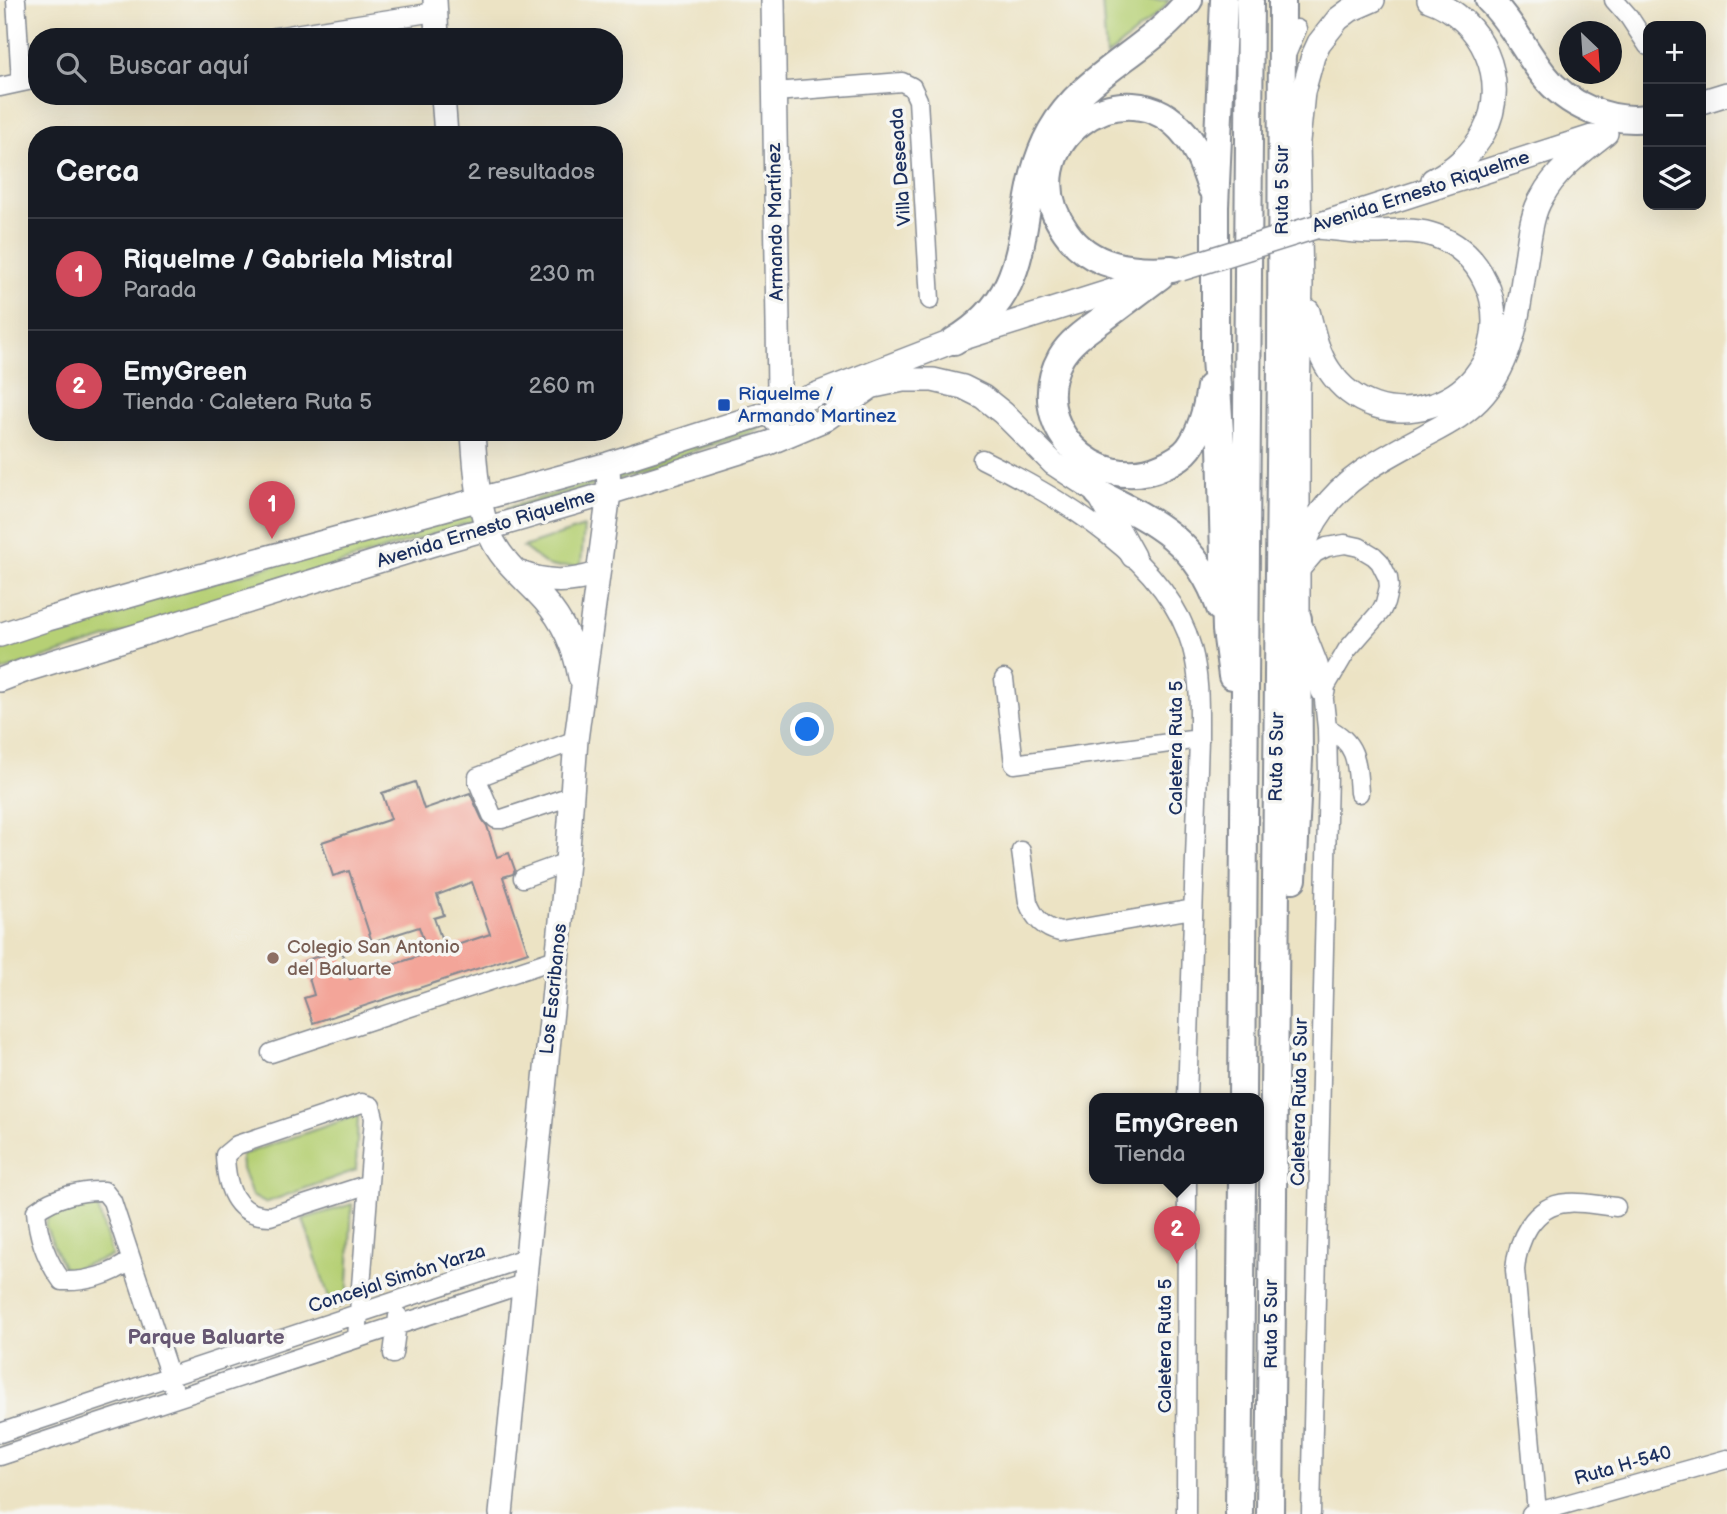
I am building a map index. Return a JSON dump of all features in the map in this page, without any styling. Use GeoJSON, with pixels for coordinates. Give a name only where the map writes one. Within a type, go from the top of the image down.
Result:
{"type":"FeatureCollection","features":[{"type":"Feature","properties":{"kind":"highway"},"geometry":{"type":"LineString","coordinates":[[954,341],[986,317],[1000,299],[1013,274],[1037,165],[1051,131],[1061,116],[1088,87],[1157,32],[1189,0]]}},
{"type":"Feature","properties":{"kind":"highway"},"geometry":{"type":"LineString","coordinates":[[1224,0],[1215,207],[1214,358],[1222,446],[1226,630],[1230,670],[1245,750]]}},
{"type":"Feature","properties":{"kind":"highway","name":"Ruta 5 Sur"},"geometry":{"type":"LineString","coordinates":[[1242,1093],[1250,0]]}},
{"type":"Feature","properties":{"kind":"highway","name":"Ruta 5 Sur"},"geometry":{"type":"LineString","coordinates":[[1270,1514],[1282,0]]}},
{"type":"Feature","properties":{"kind":"highway"},"geometry":{"type":"LineString","coordinates":[[1298,0],[1298,141]]}},
{"type":"Feature","properties":{"kind":"highway"},"geometry":{"type":"LineString","coordinates":[[1489,0],[1503,15],[1544,76],[1568,98],[1604,115],[1643,118]]}},
{"type":"Feature","properties":{"kind":"highway"},"geometry":{"type":"LineString","coordinates":[[1170,272],[1133,270],[1100,261],[1080,248],[1062,226],[1052,205],[1050,171],[1056,150],[1062,141],[1077,124],[1107,109],[1131,106],[1156,111],[1178,126],[1187,136],[1200,158],[1215,207]]}},
{"type":"Feature","properties":{"kind":"highway"},"geometry":{"type":"LineString","coordinates":[[1170,272],[1089,329],[1069,346],[1062,356],[1053,382],[1052,408],[1068,444],[1088,462],[1114,472],[1141,473],[1155,470],[1179,457],[1196,435],[1208,399],[1214,358]]}},
{"type":"Feature","properties":{"kind":"highway"},"geometry":{"type":"LineString","coordinates":[[1098,494],[1156,523],[1181,543],[1209,582],[1226,630]]}},
{"type":"Feature","properties":{"kind":"highway"},"geometry":{"type":"LineString","coordinates":[[1272,1192],[1285,1050],[1299,759],[1298,618]]}},
{"type":"Feature","properties":{"kind":"highway","name":"Ruta 5 Sur"},"geometry":{"type":"LineString","coordinates":[[1239,1514],[1242,1184]]}},
{"type":"Feature","properties":{"kind":"main road","name":"Armando Martínez"},"geometry":{"type":"LineString","coordinates":[[769,443],[779,389],[774,0]]}},
{"type":"Feature","properties":{"kind":"main road"},"geometry":{"type":"LineString","coordinates":[[1323,691],[1298,618],[1301,285],[1298,141],[1303,92],[1319,43],[1338,19],[1373,0]]}},
{"type":"Feature","properties":{"kind":"main road"},"geometry":{"type":"LineString","coordinates":[[1388,203],[1443,175],[1464,158],[1485,131],[1494,102],[1493,71],[1489,57],[1474,30],[1451,10],[1429,0]]}},
{"type":"Feature","properties":{"kind":"main road"},"geometry":{"type":"LineString","coordinates":[[435,6],[436,28]]}},
{"type":"Feature","properties":{"kind":"main road"},"geometry":{"type":"LineString","coordinates":[[1706,100],[1727,94]]}},
{"type":"Feature","properties":{"kind":"main road"},"geometry":{"type":"LineString","coordinates":[[444,105],[445,126]]}},
{"type":"Feature","properties":{"kind":"main road","name":"Avenida Ernesto Riquelme"},"geometry":{"type":"LineString","coordinates":[[0,635],[61,615],[608,464],[776,410],[954,341],[1643,120]]}},
{"type":"Feature","properties":{"kind":"main road"},"geometry":{"type":"LineString","coordinates":[[1298,573],[1309,531],[1331,499],[1346,484],[1368,467],[1456,419],[1483,396],[1493,382],[1509,351],[1529,237],[1541,197],[1565,167],[1606,133]]}},
{"type":"Feature","properties":{"kind":"main road"},"geometry":{"type":"LineString","coordinates":[[1301,285],[1317,346],[1331,373],[1351,394],[1377,407],[1413,410],[1448,399],[1460,391],[1480,369],[1492,343],[1494,314],[1488,286],[1472,261],[1450,243],[1430,234],[1409,230],[1371,232],[1315,227]]}},
{"type":"Feature","properties":{"kind":"main road","name":"Avenida Ernesto Riquelme"},"geometry":{"type":"LineString","coordinates":[[0,680],[417,549],[769,443],[827,419],[871,387],[907,370],[954,341]]}},
{"type":"Feature","properties":{"kind":"main road"},"geometry":{"type":"LineString","coordinates":[[871,387],[918,379],[948,382],[963,387],[992,404],[1054,464],[1098,494],[1133,556]]}},
{"type":"Feature","properties":{"kind":"main road"},"geometry":{"type":"LineString","coordinates":[[473,441],[487,528],[501,554],[559,620],[573,651],[582,694]]}},
{"type":"Feature","properties":{"kind":"main road","name":"Los Escribanos"},"geometry":{"type":"LineString","coordinates":[[501,1514],[567,862],[576,740],[609,493],[608,464]]}},
{"type":"Feature","properties":{"kind":"main road"},"geometry":{"type":"LineString","coordinates":[[517,572],[557,581],[597,574]]}},
{"type":"Feature","properties":{"kind":"street"},"geometry":{"type":"LineString","coordinates":[[16,0],[28,75]]}},
{"type":"Feature","properties":{"kind":"street"},"geometry":{"type":"LineString","coordinates":[[1614,0],[1643,38]]}},
{"type":"Feature","properties":{"kind":"street"},"geometry":{"type":"LineString","coordinates":[[321,28],[435,6]]}},
{"type":"Feature","properties":{"kind":"street"},"geometry":{"type":"LineString","coordinates":[[1282,64],[1297,29]]}},
{"type":"Feature","properties":{"kind":"street"},"geometry":{"type":"LineString","coordinates":[[0,87],[28,81]]}},
{"type":"Feature","properties":{"kind":"street","name":"Villa Deseada"},"geometry":{"type":"LineString","coordinates":[[775,92],[902,82],[912,87],[918,100],[930,300]]}},
{"type":"Feature","properties":{"kind":"street"},"geometry":{"type":"LineString","coordinates":[[1222,446],[1247,380]]}},
{"type":"Feature","properties":{"kind":"street","name":"Caletera Ruta 5"},"geometry":{"type":"LineString","coordinates":[[982,459],[1019,477],[1065,506],[1106,533],[1133,556],[1167,596],[1181,618],[1192,645],[1198,682],[1199,738],[1187,1093]]}},
{"type":"Feature","properties":{"kind":"street"},"geometry":{"type":"LineString","coordinates":[[1298,573],[1315,553],[1327,547],[1345,544],[1359,547],[1374,556],[1385,569],[1388,578],[1388,595],[1381,611],[1347,650],[1323,691]]}},
{"type":"Feature","properties":{"kind":"street"},"geometry":{"type":"LineString","coordinates":[[1004,679],[1014,764],[1199,738]]}},
{"type":"Feature","properties":{"kind":"street","name":"Caletera Ruta 5 Sur"},"geometry":{"type":"LineString","coordinates":[[1311,1514],[1328,802],[1327,728],[1323,691]]}},
{"type":"Feature","properties":{"kind":"street"},"geometry":{"type":"LineString","coordinates":[[1327,728],[1341,736],[1351,748],[1356,761],[1359,793]]}},
{"type":"Feature","properties":{"kind":"street"},"geometry":{"type":"LineString","coordinates":[[571,796],[496,819],[492,815],[478,777],[576,740]]}},
{"type":"Feature","properties":{"kind":"street"},"geometry":{"type":"LineString","coordinates":[[1021,852],[1031,910],[1041,923],[1053,930],[1060,932],[1193,909]]}},
{"type":"Feature","properties":{"kind":"street"},"geometry":{"type":"LineString","coordinates":[[523,878],[567,862]]}},
{"type":"Feature","properties":{"kind":"street"},"geometry":{"type":"LineString","coordinates":[[271,1053],[556,959]]}},
{"type":"Feature","properties":{"kind":"street"},"geometry":{"type":"LineString","coordinates":[[356,1338],[369,1184],[374,1118],[371,1106],[362,1103],[237,1145],[225,1155],[226,1171],[234,1198],[256,1216],[270,1216],[369,1184]]}},
{"type":"Feature","properties":{"kind":"street","name":"Caletera Ruta 5"},"geometry":{"type":"LineString","coordinates":[[1186,1514],[1187,1184]]}},
{"type":"Feature","properties":{"kind":"street"},"geometry":{"type":"LineString","coordinates":[[131,1260],[113,1271],[78,1282],[62,1281],[53,1270],[38,1230],[36,1211],[46,1203],[89,1191],[104,1191],[112,1201],[177,1398]]}},
{"type":"Feature","properties":{"kind":"street"},"geometry":{"type":"LineString","coordinates":[[1534,1513],[1514,1270],[1518,1246],[1530,1225],[1542,1212],[1555,1205],[1573,1202],[1616,1207]]}},
{"type":"Feature","properties":{"kind":"street","name":"Concejal Simón Yarza"},"geometry":{"type":"LineString","coordinates":[[0,1433],[528,1257]]}},
{"type":"Feature","properties":{"kind":"street"},"geometry":{"type":"LineString","coordinates":[[0,1456],[526,1283]]}},
{"type":"Feature","properties":{"kind":"street"},"geometry":{"type":"LineString","coordinates":[[393,1354],[399,1300]]}},
{"type":"Feature","properties":{"kind":"street","name":"Ruta H-540"},"geometry":{"type":"LineString","coordinates":[[1534,1513],[1727,1459]]}},
{"type":"Feature","properties":{"kind":"green space"},"geometry":{"type":"Polygon","coordinates":[[[1102,0],[1169,0],[1162,10],[1106,57],[1102,0]]]}},
{"type":"Feature","properties":{"kind":"green space"},"geometry":{"type":"Polygon","coordinates":[[[764,423],[756,431],[687,453],[654,469],[615,481],[614,476],[651,465],[684,448],[764,423]]]}},
{"type":"Feature","properties":{"kind":"green space"},"geometry":{"type":"Polygon","coordinates":[[[594,481],[594,486],[509,512],[507,508],[594,481]]]}},
{"type":"Feature","properties":{"kind":"green space"},"geometry":{"type":"Polygon","coordinates":[[[474,510],[477,520],[0,672],[0,649],[31,638],[195,587],[474,510]]]}},
{"type":"Feature","properties":{"kind":"green space"},"geometry":{"type":"Polygon","coordinates":[[[584,527],[581,566],[547,565],[523,547],[584,527]]]}},
{"type":"Feature","properties":{"kind":"green space"},"geometry":{"type":"Polygon","coordinates":[[[358,1115],[356,1170],[265,1203],[252,1196],[242,1169],[241,1155],[358,1115]]]}},
{"type":"Feature","properties":{"kind":"green space"},"geometry":{"type":"Polygon","coordinates":[[[86,1204],[98,1208],[112,1256],[75,1268],[63,1268],[45,1225],[50,1213],[86,1204]]]}},
{"type":"Feature","properties":{"kind":"green space"},"geometry":{"type":"Polygon","coordinates":[[[352,1204],[347,1303],[333,1310],[303,1219],[352,1204]]]}},
{"type":"Feature","properties":{"kind":"building"},"geometry":{"type":"Polygon","coordinates":[[[415,782],[424,809],[470,793],[487,826],[497,857],[509,853],[515,870],[513,874],[503,877],[528,952],[313,1023],[304,998],[314,995],[304,961],[341,949],[350,979],[428,953],[419,927],[372,942],[349,871],[333,876],[322,842],[391,819],[382,793],[415,782]],[[472,882],[437,895],[444,915],[434,918],[445,949],[490,934],[472,882]]]}},
{"type":"Feature","properties":{"kind":"place","name":"Riquelme / Armando Martinez"},"geometry":{"type":"Point","coordinates":[724,405]}},
{"type":"Feature","properties":{"kind":"place","name":"Riquelme / Gabriela Mistral"},"geometry":{"type":"Point","coordinates":[272,539]}},
{"type":"Feature","properties":{"kind":"place","name":"Colegio San Antonio del Baluarte"},"geometry":{"type":"Point","coordinates":[273,958]}},
{"type":"Feature","properties":{"kind":"place","name":"EmyGreen"},"geometry":{"type":"Point","coordinates":[1177,1264]}},
{"type":"Feature","properties":{"kind":"district","name":"Parque Baluarte"},"geometry":{"type":"Point","coordinates":[206,1337]}}]}
